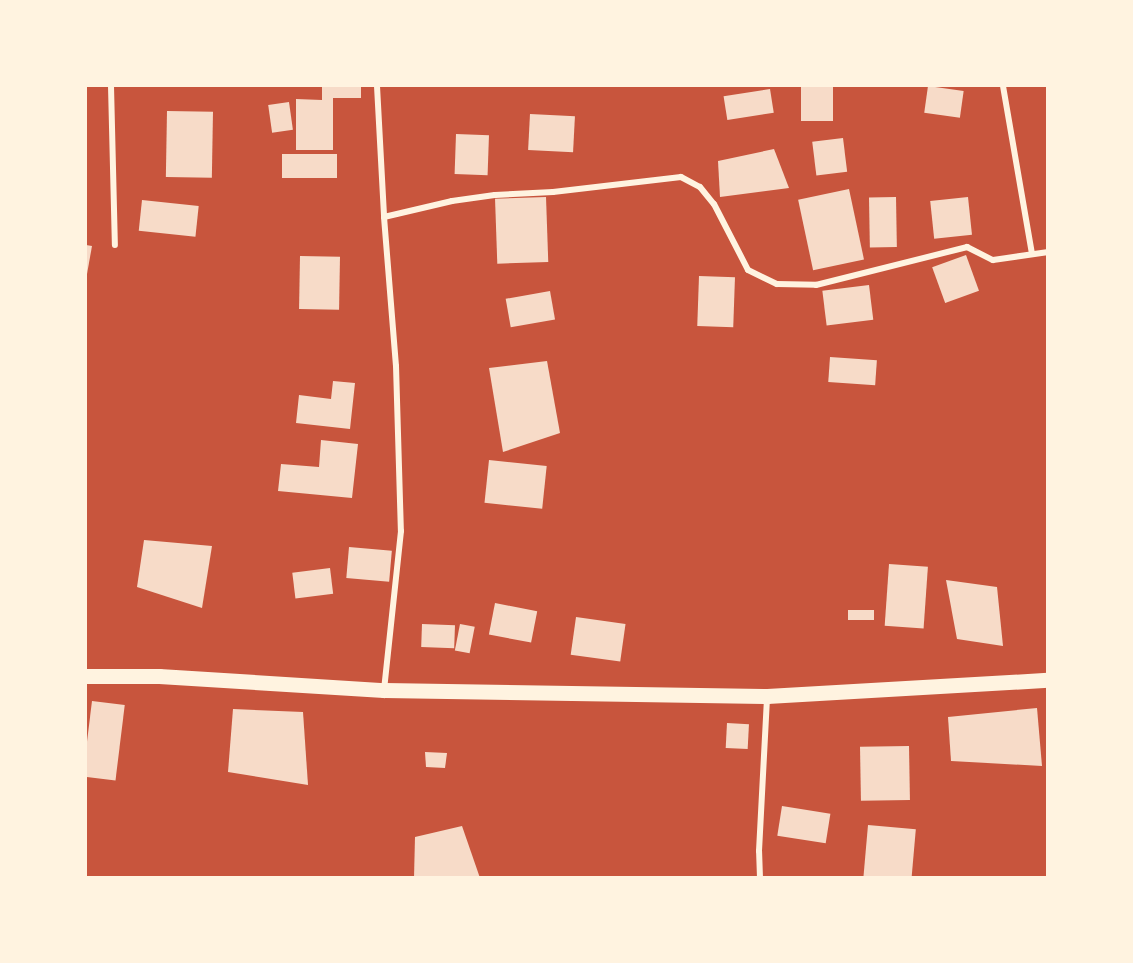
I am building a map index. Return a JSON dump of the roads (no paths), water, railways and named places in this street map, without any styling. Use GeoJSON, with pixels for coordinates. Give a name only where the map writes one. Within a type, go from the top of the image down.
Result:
{"type":"FeatureCollection","features":[{"type":"Feature","properties":{"kind":"main road"},"geometry":{"type":"LineString","coordinates":[[86,676],[159,676],[384,690],[767,696],[1047,680]]}},
{"type":"Feature","properties":{"kind":"street"},"geometry":{"type":"LineString","coordinates":[[111,86],[115,245]]}},
{"type":"Feature","properties":{"kind":"street"},"geometry":{"type":"LineString","coordinates":[[377,86],[384,218],[396,366],[401,531],[384,690]]}},
{"type":"Feature","properties":{"kind":"street"},"geometry":{"type":"LineString","coordinates":[[1003,86],[1032,254]]}},
{"type":"Feature","properties":{"kind":"street"},"geometry":{"type":"LineString","coordinates":[[384,218],[452,201],[495,195],[553,192],[681,177],[700,187],[714,204],[748,270],[777,284],[816,285],[968,248],[993,260],[1047,252]]}},
{"type":"Feature","properties":{"kind":"street"},"geometry":{"type":"LineString","coordinates":[[760,878],[759,851],[767,696]]}}]}
